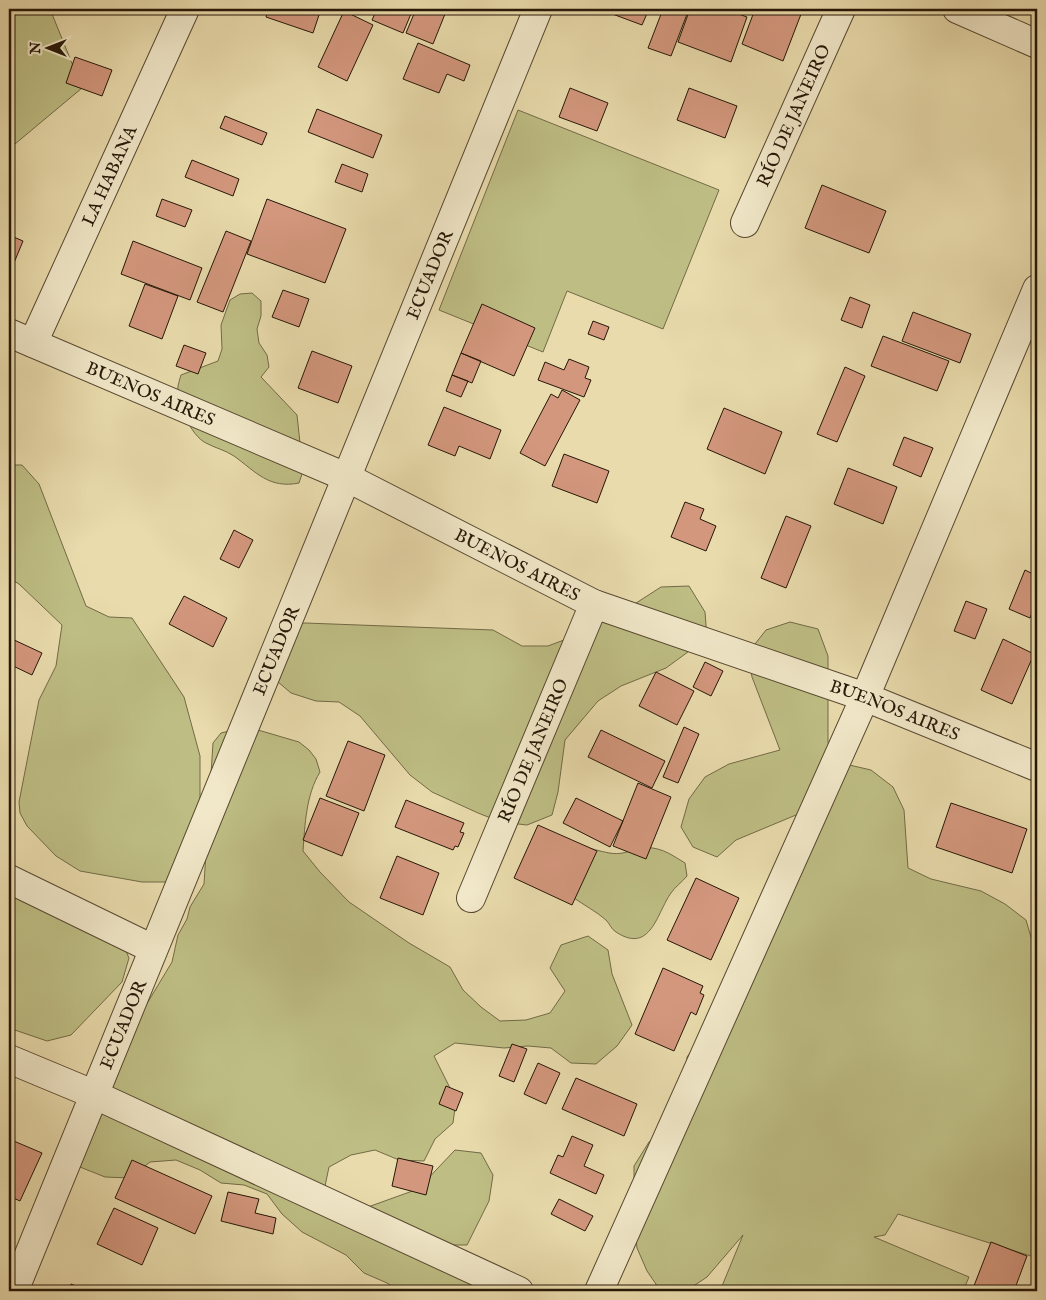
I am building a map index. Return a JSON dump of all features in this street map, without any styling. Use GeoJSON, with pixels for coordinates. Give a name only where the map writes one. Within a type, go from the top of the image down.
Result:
{"type":"FeatureCollection","features":[{"type":"Feature","properties":{"kind":"street","name":"LA HABANA"},"geometry":{"type":"LineString","coordinates":[[33,343],[185,9]]}},
{"type":"Feature","properties":{"kind":"street","name":"ECUADOR"},"geometry":{"type":"LineString","coordinates":[[14,1291],[538,9]]}},
{"type":"Feature","properties":{"kind":"street","name":"RÍO DE JANEIRO"},"geometry":{"type":"LineString","coordinates":[[745,223],[841,9]]}},
{"type":"Feature","properties":{"kind":"street"},"geometry":{"type":"LineString","coordinates":[[957,9],[1037,44]]}},
{"type":"Feature","properties":{"kind":"street"},"geometry":{"type":"LineString","coordinates":[[599,1291],[865,697],[1037,288]]}},
{"type":"Feature","properties":{"kind":"street","name":"BUENOS AIRES"},"geometry":{"type":"LineString","coordinates":[[9,333],[346,477],[594,604],[865,697],[1037,767]]}},
{"type":"Feature","properties":{"kind":"street","name":"RÍO DE JANEIRO"},"geometry":{"type":"LineString","coordinates":[[471,898],[594,604]]}},
{"type":"Feature","properties":{"kind":"street"},"geometry":{"type":"LineString","coordinates":[[9,879],[153,949]]}},
{"type":"Feature","properties":{"kind":"street"},"geometry":{"type":"LineString","coordinates":[[9,1058],[93,1094],[519,1291]]}},
{"type":"Feature","properties":{"kind":"green space"},"geometry":{"type":"Polygon","coordinates":[[[9,9],[50,9],[82,88],[9,149],[9,9]]]}},
{"type":"Feature","properties":{"kind":"green space"},"geometry":{"type":"Polygon","coordinates":[[[518,110],[719,190],[663,329],[567,291],[543,352],[439,310],[518,110]]]}},
{"type":"Feature","properties":{"kind":"green space"},"geometry":{"type":"Polygon","coordinates":[[[252,293],[261,301],[261,316],[257,329],[259,343],[267,355],[269,367],[261,377],[297,415],[303,471],[299,483],[279,484],[264,478],[231,454],[200,439],[190,426],[179,401],[178,386],[181,375],[218,361],[222,349],[221,325],[230,300],[240,294],[252,293]]]}},
{"type":"Feature","properties":{"kind":"green space"},"geometry":{"type":"Polygon","coordinates":[[[9,465],[22,465],[39,484],[86,606],[109,617],[132,618],[184,697],[200,756],[200,854],[170,882],[142,882],[80,871],[56,856],[27,826],[20,813],[19,802],[39,700],[56,666],[62,625],[19,584],[9,578],[9,465]]]}},
{"type":"Feature","properties":{"kind":"green space"},"geometry":{"type":"Polygon","coordinates":[[[689,586],[705,612],[707,638],[666,668],[621,686],[598,701],[565,740],[558,792],[552,815],[527,825],[501,822],[432,792],[410,775],[360,716],[339,702],[316,701],[291,693],[271,676],[280,626],[305,623],[493,630],[522,646],[548,646],[572,637],[619,614],[661,587],[689,586]]]}},
{"type":"Feature","properties":{"kind":"green space"},"geometry":{"type":"Polygon","coordinates":[[[790,622],[818,629],[828,656],[828,743],[845,764],[871,770],[893,787],[904,810],[908,868],[931,879],[981,891],[1005,904],[1026,920],[1037,958],[1037,1258],[898,1214],[885,1235],[874,1237],[969,1277],[963,1291],[720,1291],[743,1235],[707,1277],[686,1291],[660,1290],[647,1271],[637,1248],[634,1223],[634,1166],[649,1142],[689,1105],[687,1057],[735,993],[808,810],[736,840],[717,857],[693,847],[681,827],[689,799],[705,777],[729,764],[780,750],[752,677],[748,653],[766,630],[790,622]]]}},
{"type":"Feature","properties":{"kind":"green space"},"geometry":{"type":"Polygon","coordinates":[[[234,730],[258,730],[299,742],[309,750],[316,759],[320,772],[309,800],[303,851],[349,902],[409,943],[450,967],[463,990],[500,1021],[526,1020],[550,1013],[565,991],[550,968],[561,945],[588,936],[608,950],[612,974],[632,1025],[617,1046],[596,1064],[571,1063],[551,1048],[528,1046],[504,1048],[455,1043],[434,1056],[456,1100],[453,1123],[435,1139],[424,1161],[399,1160],[375,1150],[351,1155],[329,1167],[324,1191],[368,1207],[418,1189],[455,1150],[481,1153],[493,1175],[489,1201],[467,1245],[441,1245],[511,1291],[399,1291],[387,1283],[364,1273],[346,1255],[302,1232],[282,1214],[267,1194],[244,1185],[221,1183],[200,1170],[176,1160],[150,1162],[130,1178],[105,1177],[80,1167],[77,1141],[110,1065],[172,962],[178,935],[187,919],[190,907],[204,884],[213,743],[221,733],[234,730]]]}},
{"type":"Feature","properties":{"kind":"green space"},"geometry":{"type":"Polygon","coordinates":[[[638,847],[658,849],[685,863],[687,876],[671,893],[657,920],[645,935],[637,938],[628,938],[616,932],[606,920],[574,898],[588,848],[608,853],[619,853],[638,847]]]}},
{"type":"Feature","properties":{"kind":"green space"},"geometry":{"type":"Polygon","coordinates":[[[9,883],[119,935],[129,958],[122,982],[71,1035],[47,1041],[9,1028],[9,883]]]}},
{"type":"Feature","properties":{"kind":"building"},"geometry":{"type":"Polygon","coordinates":[[[268,9],[321,9],[313,33],[266,17],[268,9]]]}},
{"type":"Feature","properties":{"kind":"building"},"geometry":{"type":"Polygon","coordinates":[[[377,9],[413,9],[403,33],[372,20],[377,9]]]}},
{"type":"Feature","properties":{"kind":"building"},"geometry":{"type":"Polygon","coordinates":[[[416,9],[447,9],[433,44],[406,33],[416,9]]]}},
{"type":"Feature","properties":{"kind":"building"},"geometry":{"type":"Polygon","coordinates":[[[599,9],[649,9],[642,25],[599,9]]]}},
{"type":"Feature","properties":{"kind":"building"},"geometry":{"type":"Polygon","coordinates":[[[663,9],[689,9],[671,56],[648,48],[663,9]]]}},
{"type":"Feature","properties":{"kind":"building"},"geometry":{"type":"Polygon","coordinates":[[[690,9],[737,9],[736,13],[747,17],[731,62],[678,42],[690,9]]]}},
{"type":"Feature","properties":{"kind":"building"},"geometry":{"type":"Polygon","coordinates":[[[755,9],[803,9],[783,61],[742,44],[755,9]]]}},
{"type":"Feature","properties":{"kind":"building"},"geometry":{"type":"Polygon","coordinates":[[[344,11],[373,25],[347,81],[318,67],[344,11]]]}},
{"type":"Feature","properties":{"kind":"building"},"geometry":{"type":"Polygon","coordinates":[[[418,43],[470,65],[464,81],[447,74],[439,93],[403,79],[418,43]]]}},
{"type":"Feature","properties":{"kind":"building"},"geometry":{"type":"Polygon","coordinates":[[[75,57],[112,70],[102,96],[66,83],[75,57]]]}},
{"type":"Feature","properties":{"kind":"building"},"geometry":{"type":"Polygon","coordinates":[[[570,88],[608,103],[597,131],[559,117],[570,88]]]}},
{"type":"Feature","properties":{"kind":"building"},"geometry":{"type":"Polygon","coordinates":[[[689,88],[737,106],[725,138],[677,120],[689,88]]]}},
{"type":"Feature","properties":{"kind":"building"},"geometry":{"type":"Polygon","coordinates":[[[317,109],[382,135],[373,158],[308,132],[317,109]]]}},
{"type":"Feature","properties":{"kind":"building"},"geometry":{"type":"Polygon","coordinates":[[[225,116],[267,133],[262,145],[220,128],[225,116]]]}},
{"type":"Feature","properties":{"kind":"building"},"geometry":{"type":"Polygon","coordinates":[[[192,160],[239,179],[233,196],[185,177],[192,160]]]}},
{"type":"Feature","properties":{"kind":"building"},"geometry":{"type":"Polygon","coordinates":[[[342,164],[368,174],[362,192],[335,182],[342,164]]]}},
{"type":"Feature","properties":{"kind":"building"},"geometry":{"type":"Polygon","coordinates":[[[822,185],[886,211],[869,253],[805,228],[822,185]]]}},
{"type":"Feature","properties":{"kind":"building"},"geometry":{"type":"Polygon","coordinates":[[[162,199],[192,210],[185,227],[156,216],[162,199]]]}},
{"type":"Feature","properties":{"kind":"building"},"geometry":{"type":"Polygon","coordinates":[[[267,199],[346,229],[325,283],[247,254],[267,199]]]}},
{"type":"Feature","properties":{"kind":"building"},"geometry":{"type":"Polygon","coordinates":[[[226,231],[251,241],[223,312],[197,302],[226,231]]]}},
{"type":"Feature","properties":{"kind":"building"},"geometry":{"type":"Polygon","coordinates":[[[9,235],[23,241],[9,275],[9,235]]]}},
{"type":"Feature","properties":{"kind":"building"},"geometry":{"type":"Polygon","coordinates":[[[133,241],[202,268],[190,300],[121,274],[133,241]]]}},
{"type":"Feature","properties":{"kind":"building"},"geometry":{"type":"Polygon","coordinates":[[[145,284],[178,296],[162,339],[129,326],[145,284]]]}},
{"type":"Feature","properties":{"kind":"building"},"geometry":{"type":"Polygon","coordinates":[[[283,290],[309,299],[299,327],[272,317],[283,290]]]}},
{"type":"Feature","properties":{"kind":"building"},"geometry":{"type":"Polygon","coordinates":[[[850,297],[870,305],[862,328],[841,320],[850,297]]]}},
{"type":"Feature","properties":{"kind":"building"},"geometry":{"type":"Polygon","coordinates":[[[482,304],[535,328],[514,376],[461,353],[482,304]]]}},
{"type":"Feature","properties":{"kind":"building"},"geometry":{"type":"Polygon","coordinates":[[[913,312],[971,334],[960,363],[902,341],[913,312]]]}},
{"type":"Feature","properties":{"kind":"building"},"geometry":{"type":"Polygon","coordinates":[[[593,321],[609,327],[604,340],[588,334],[593,321]]]}},
{"type":"Feature","properties":{"kind":"building"},"geometry":{"type":"Polygon","coordinates":[[[883,336],[949,361],[937,391],[871,366],[883,336]]]}},
{"type":"Feature","properties":{"kind":"building"},"geometry":{"type":"Polygon","coordinates":[[[184,345],[206,353],[198,374],[176,366],[184,345]]]}},
{"type":"Feature","properties":{"kind":"building"},"geometry":{"type":"Polygon","coordinates":[[[312,351],[352,366],[338,403],[298,388],[312,351]]]}},
{"type":"Feature","properties":{"kind":"building"},"geometry":{"type":"Polygon","coordinates":[[[461,353],[481,361],[472,383],[452,375],[461,353]]]}},
{"type":"Feature","properties":{"kind":"building"},"geometry":{"type":"Polygon","coordinates":[[[569,359],[589,367],[585,378],[591,380],[584,397],[538,380],[545,362],[564,370],[569,359]]]}},
{"type":"Feature","properties":{"kind":"building"},"geometry":{"type":"Polygon","coordinates":[[[845,367],[865,376],[837,442],[817,434],[845,367]]]}},
{"type":"Feature","properties":{"kind":"building"},"geometry":{"type":"Polygon","coordinates":[[[452,375],[468,381],[461,397],[446,391],[452,375]]]}},
{"type":"Feature","properties":{"kind":"building"},"geometry":{"type":"Polygon","coordinates":[[[562,390],[580,400],[545,466],[520,453],[551,394],[558,398],[562,390]]]}},
{"type":"Feature","properties":{"kind":"building"},"geometry":{"type":"Polygon","coordinates":[[[444,407],[501,430],[490,459],[459,446],[455,456],[428,445],[444,407]]]}},
{"type":"Feature","properties":{"kind":"building"},"geometry":{"type":"Polygon","coordinates":[[[724,408],[782,432],[765,474],[707,449],[724,408]]]}},
{"type":"Feature","properties":{"kind":"building"},"geometry":{"type":"Polygon","coordinates":[[[904,437],[933,448],[921,477],[893,465],[904,437]]]}},
{"type":"Feature","properties":{"kind":"building"},"geometry":{"type":"Polygon","coordinates":[[[564,454],[609,471],[597,503],[552,486],[564,454]]]}},
{"type":"Feature","properties":{"kind":"building"},"geometry":{"type":"Polygon","coordinates":[[[848,468],[897,487],[883,524],[834,504],[848,468]]]}},
{"type":"Feature","properties":{"kind":"building"},"geometry":{"type":"Polygon","coordinates":[[[685,502],[704,509],[700,519],[716,526],[706,551],[671,537],[685,502]]]}},
{"type":"Feature","properties":{"kind":"building"},"geometry":{"type":"Polygon","coordinates":[[[786,516],[811,526],[786,588],[761,578],[786,516]]]}},
{"type":"Feature","properties":{"kind":"building"},"geometry":{"type":"Polygon","coordinates":[[[234,530],[253,540],[239,568],[220,559],[234,530]]]}},
{"type":"Feature","properties":{"kind":"building"},"geometry":{"type":"Polygon","coordinates":[[[1025,570],[1037,576],[1037,600],[1030,618],[1009,609],[1025,570]]]}},
{"type":"Feature","properties":{"kind":"building"},"geometry":{"type":"Polygon","coordinates":[[[184,596],[227,618],[213,647],[169,624],[184,596]]]}},
{"type":"Feature","properties":{"kind":"building"},"geometry":{"type":"Polygon","coordinates":[[[966,601],[987,609],[975,639],[954,631],[966,601]]]}},
{"type":"Feature","properties":{"kind":"building"},"geometry":{"type":"Polygon","coordinates":[[[12,639],[42,653],[32,675],[9,664],[9,646],[12,639]]]}},
{"type":"Feature","properties":{"kind":"building"},"geometry":{"type":"Polygon","coordinates":[[[1003,639],[1034,654],[1012,704],[981,690],[1003,639]]]}},
{"type":"Feature","properties":{"kind":"building"},"geometry":{"type":"Polygon","coordinates":[[[705,662],[723,671],[711,696],[693,687],[705,662]]]}},
{"type":"Feature","properties":{"kind":"building"},"geometry":{"type":"Polygon","coordinates":[[[656,672],[694,691],[677,725],[639,706],[656,672]]]}},
{"type":"Feature","properties":{"kind":"building"},"geometry":{"type":"Polygon","coordinates":[[[684,727],[699,734],[678,783],[663,777],[684,727]]]}},
{"type":"Feature","properties":{"kind":"building"},"geometry":{"type":"Polygon","coordinates":[[[601,730],[665,761],[652,788],[588,757],[601,730]]]}},
{"type":"Feature","properties":{"kind":"building"},"geometry":{"type":"Polygon","coordinates":[[[348,741],[385,755],[364,811],[326,796],[348,741]]]}},
{"type":"Feature","properties":{"kind":"building"},"geometry":{"type":"Polygon","coordinates":[[[638,783],[671,797],[646,859],[613,846],[638,783]]]}},
{"type":"Feature","properties":{"kind":"building"},"geometry":{"type":"Polygon","coordinates":[[[320,798],[359,813],[342,856],[303,840],[320,798]]]}},
{"type":"Feature","properties":{"kind":"building"},"geometry":{"type":"Polygon","coordinates":[[[576,798],[623,821],[610,847],[563,823],[576,798]]]}},
{"type":"Feature","properties":{"kind":"building"},"geometry":{"type":"Polygon","coordinates":[[[406,800],[464,823],[460,832],[464,833],[458,847],[455,846],[453,850],[395,827],[406,800]]]}},
{"type":"Feature","properties":{"kind":"building"},"geometry":{"type":"Polygon","coordinates":[[[951,803],[1027,829],[1012,873],[936,847],[951,803]]]}},
{"type":"Feature","properties":{"kind":"building"},"geometry":{"type":"Polygon","coordinates":[[[538,825],[597,851],[572,905],[514,878],[538,825]]]}},
{"type":"Feature","properties":{"kind":"building"},"geometry":{"type":"Polygon","coordinates":[[[397,856],[439,873],[423,915],[380,898],[397,856]]]}},
{"type":"Feature","properties":{"kind":"building"},"geometry":{"type":"Polygon","coordinates":[[[696,878],[739,898],[711,960],[667,940],[696,878]]]}},
{"type":"Feature","properties":{"kind":"building"},"geometry":{"type":"Polygon","coordinates":[[[663,968],[703,986],[700,993],[704,995],[696,1015],[691,1012],[674,1051],[635,1034],[663,968]]]}},
{"type":"Feature","properties":{"kind":"building"},"geometry":{"type":"Polygon","coordinates":[[[512,1044],[527,1049],[514,1082],[499,1076],[512,1044]]]}},
{"type":"Feature","properties":{"kind":"building"},"geometry":{"type":"Polygon","coordinates":[[[538,1063],[560,1073],[546,1104],[524,1094],[538,1063]]]}},
{"type":"Feature","properties":{"kind":"building"},"geometry":{"type":"Polygon","coordinates":[[[576,1078],[637,1104],[624,1136],[562,1109],[576,1078]]]}},
{"type":"Feature","properties":{"kind":"building"},"geometry":{"type":"Polygon","coordinates":[[[446,1086],[463,1093],[456,1111],[439,1104],[446,1086]]]}},
{"type":"Feature","properties":{"kind":"building"},"geometry":{"type":"Polygon","coordinates":[[[572,1136],[593,1145],[584,1166],[604,1175],[596,1194],[550,1173],[558,1155],[563,1157],[572,1136]]]}},
{"type":"Feature","properties":{"kind":"building"},"geometry":{"type":"Polygon","coordinates":[[[9,1139],[42,1153],[20,1201],[9,1196],[9,1139]]]}},
{"type":"Feature","properties":{"kind":"building"},"geometry":{"type":"Polygon","coordinates":[[[398,1158],[433,1166],[426,1195],[392,1186],[398,1158]]]}},
{"type":"Feature","properties":{"kind":"building"},"geometry":{"type":"Polygon","coordinates":[[[132,1160],[212,1196],[195,1234],[115,1198],[132,1160]]]}},
{"type":"Feature","properties":{"kind":"building"},"geometry":{"type":"Polygon","coordinates":[[[228,1192],[259,1199],[255,1213],[276,1218],[273,1234],[221,1221],[228,1192]]]}},
{"type":"Feature","properties":{"kind":"building"},"geometry":{"type":"Polygon","coordinates":[[[559,1199],[593,1216],[585,1231],[551,1214],[559,1199]]]}},
{"type":"Feature","properties":{"kind":"building"},"geometry":{"type":"Polygon","coordinates":[[[114,1208],[158,1228],[142,1265],[97,1244],[114,1208]]]}},
{"type":"Feature","properties":{"kind":"building"},"geometry":{"type":"Polygon","coordinates":[[[991,1242],[1027,1256],[1014,1291],[972,1291],[991,1242]]]}},
{"type":"Feature","properties":{"kind":"building"},"geometry":{"type":"Polygon","coordinates":[[[71,1284],[88,1291],[68,1291],[71,1284]]]}}]}
